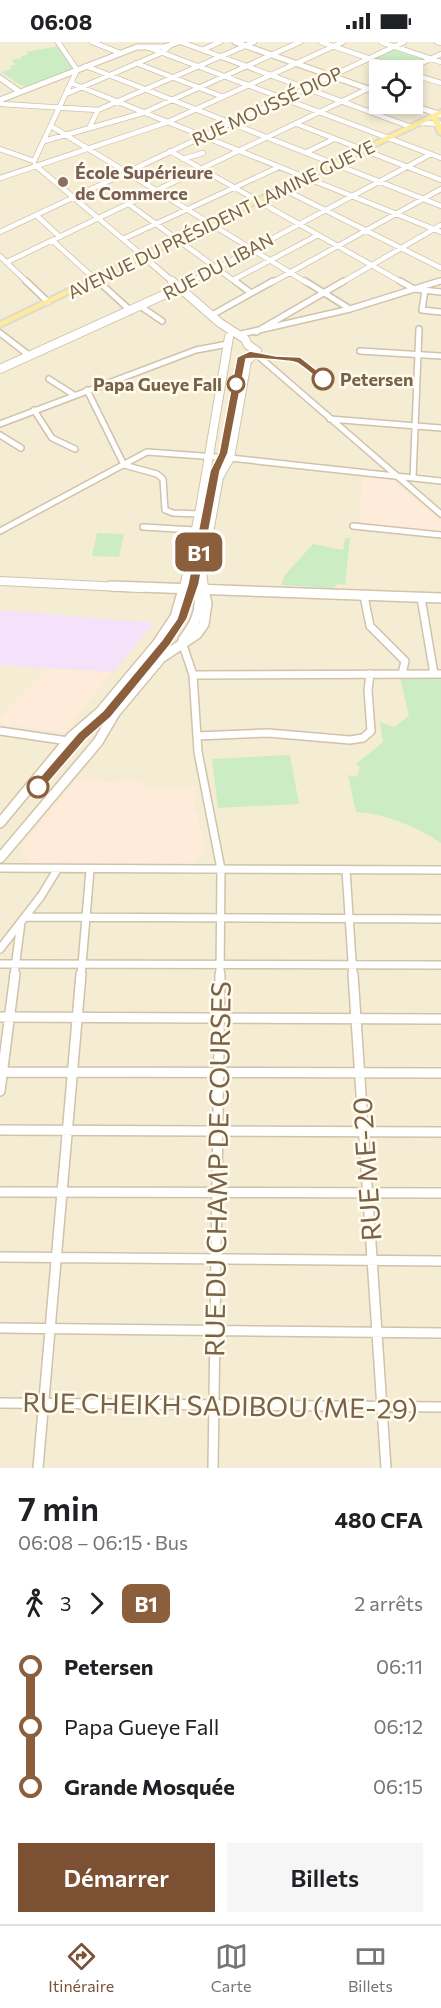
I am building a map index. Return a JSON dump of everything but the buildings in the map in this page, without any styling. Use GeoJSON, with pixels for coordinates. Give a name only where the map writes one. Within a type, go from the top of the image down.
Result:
{"type":"FeatureCollection","features":[{"type":"Feature","properties":{"kind":"main road","name":"AVENUE DU PRÉSIDENT LAMINE GUEYE"},"geometry":{"type":"LineString","coordinates":[[0,325],[363,150],[419,124],[439,118]]}},
{"type":"Feature","properties":{"kind":"main road"},"geometry":{"type":"LineString","coordinates":[[439,118],[441,133]]}},
{"type":"Feature","properties":{"kind":"street"},"geometry":{"type":"LineString","coordinates":[[58,42],[77,70]]}},
{"type":"Feature","properties":{"kind":"street"},"geometry":{"type":"LineString","coordinates":[[92,42],[120,53]]}},
{"type":"Feature","properties":{"kind":"street"},"geometry":{"type":"LineString","coordinates":[[139,44],[157,47],[180,42],[342,102],[419,124]]}},
{"type":"Feature","properties":{"kind":"street"},"geometry":{"type":"LineString","coordinates":[[202,50],[220,42]]}},
{"type":"Feature","properties":{"kind":"street"},"geometry":{"type":"LineString","coordinates":[[235,42],[368,89]]}},
{"type":"Feature","properties":{"kind":"street"},"geometry":{"type":"LineString","coordinates":[[1,103],[98,110],[254,42]]}},
{"type":"Feature","properties":{"kind":"street"},"geometry":{"type":"LineString","coordinates":[[44,141],[143,112],[300,42]]}},
{"type":"Feature","properties":{"kind":"street"},"geometry":{"type":"LineString","coordinates":[[321,42],[375,60]]}},
{"type":"Feature","properties":{"kind":"street"},"geometry":{"type":"LineString","coordinates":[[0,178],[35,164],[89,150],[168,122],[343,42]]}},
{"type":"Feature","properties":{"kind":"street"},"geometry":{"type":"LineString","coordinates":[[381,42],[441,62]]}},
{"type":"Feature","properties":{"kind":"street","name":"RUE MOUSSÉ DIOP"},"geometry":{"type":"LineString","coordinates":[[0,232],[404,42]]}},
{"type":"Feature","properties":{"kind":"street"},"geometry":{"type":"LineString","coordinates":[[1,103],[20,92],[139,44],[157,47]]}},
{"type":"Feature","properties":{"kind":"street"},"geometry":{"type":"LineString","coordinates":[[66,94],[161,52],[171,45]]}},
{"type":"Feature","properties":{"kind":"street"},"geometry":{"type":"LineString","coordinates":[[147,46],[441,158]]}},
{"type":"Feature","properties":{"kind":"street"},"geometry":{"type":"LineString","coordinates":[[423,63],[441,54]]}},
{"type":"Feature","properties":{"kind":"street"},"geometry":{"type":"LineString","coordinates":[[135,63],[223,97]]}},
{"type":"Feature","properties":{"kind":"street"},"geometry":{"type":"LineString","coordinates":[[86,66],[441,206]]}},
{"type":"Feature","properties":{"kind":"street"},"geometry":{"type":"LineString","coordinates":[[35,164],[77,70]]}},
{"type":"Feature","properties":{"kind":"street"},"geometry":{"type":"LineString","coordinates":[[423,77],[441,83]]}},
{"type":"Feature","properties":{"kind":"street"},"geometry":{"type":"LineString","coordinates":[[0,78],[20,92]]}},
{"type":"Feature","properties":{"kind":"street"},"geometry":{"type":"LineString","coordinates":[[71,83],[441,232]]}},
{"type":"Feature","properties":{"kind":"street"},"geometry":{"type":"LineString","coordinates":[[7,262],[368,89]]}},
{"type":"Feature","properties":{"kind":"street"},"geometry":{"type":"LineString","coordinates":[[89,128],[98,110]]}},
{"type":"Feature","properties":{"kind":"street"},"geometry":{"type":"LineString","coordinates":[[423,111],[439,118]]}},
{"type":"Feature","properties":{"kind":"street"},"geometry":{"type":"LineString","coordinates":[[297,124],[441,180]]}},
{"type":"Feature","properties":{"kind":"street"},"geometry":{"type":"LineString","coordinates":[[51,126],[350,309]]}},
{"type":"Feature","properties":{"kind":"street"},"geometry":{"type":"LineString","coordinates":[[307,152],[334,139]]}},
{"type":"Feature","properties":{"kind":"street"},"geometry":{"type":"LineString","coordinates":[[0,149],[35,164],[220,323],[257,351],[256,354],[441,514]]}},
{"type":"Feature","properties":{"kind":"street"},"geometry":{"type":"LineString","coordinates":[[170,151],[414,289],[441,292]]}},
{"type":"Feature","properties":{"kind":"street"},"geometry":{"type":"LineString","coordinates":[[183,159],[203,153]]}},
{"type":"Feature","properties":{"kind":"street","name":"RUE DU LIBAN"},"geometry":{"type":"LineString","coordinates":[[0,369],[180,288],[431,154]]}},
{"type":"Feature","properties":{"kind":"street"},"geometry":{"type":"LineString","coordinates":[[123,238],[279,167]]}},
{"type":"Feature","properties":{"kind":"street"},"geometry":{"type":"LineString","coordinates":[[283,189],[441,268]]}},
{"type":"Feature","properties":{"kind":"street"},"geometry":{"type":"LineString","coordinates":[[212,315],[441,189]]}},
{"type":"Feature","properties":{"kind":"street"},"geometry":{"type":"LineString","coordinates":[[130,205],[251,293]]}},
{"type":"Feature","properties":{"kind":"street"},"geometry":{"type":"LineString","coordinates":[[36,215],[60,237]]}},
{"type":"Feature","properties":{"kind":"street"},"geometry":{"type":"LineString","coordinates":[[246,342],[255,332],[325,294],[441,225]]}},
{"type":"Feature","properties":{"kind":"street"},"geometry":{"type":"LineString","coordinates":[[233,280],[318,235]]}},
{"type":"Feature","properties":{"kind":"street"},"geometry":{"type":"LineString","coordinates":[[53,241],[131,310]]}},
{"type":"Feature","properties":{"kind":"street"},"geometry":{"type":"LineString","coordinates":[[0,256],[48,302]]}},
{"type":"Feature","properties":{"kind":"street"},"geometry":{"type":"LineString","coordinates":[[0,424],[196,350],[228,341],[237,335],[350,309],[441,281]]}},
{"type":"Feature","properties":{"kind":"street"},"geometry":{"type":"LineString","coordinates":[[425,290],[422,310],[441,312]]}},
{"type":"Feature","properties":{"kind":"street"},"geometry":{"type":"LineString","coordinates":[[140,306],[162,321]]}},
{"type":"Feature","properties":{"kind":"street"},"geometry":{"type":"LineString","coordinates":[[0,823],[68,741],[100,712],[157,644],[175,617],[183,591],[199,514],[228,341],[220,323]]}},
{"type":"Feature","properties":{"kind":"street"},"geometry":{"type":"LineString","coordinates":[[413,478],[419,329]]}},
{"type":"Feature","properties":{"kind":"street"},"geometry":{"type":"LineString","coordinates":[[0,333],[30,356]]}},
{"type":"Feature","properties":{"kind":"street"},"geometry":{"type":"LineString","coordinates":[[228,341],[246,342]]}},
{"type":"Feature","properties":{"kind":"street"},"geometry":{"type":"LineString","coordinates":[[360,351],[441,356]]}},
{"type":"Feature","properties":{"kind":"street"},"geometry":{"type":"LineString","coordinates":[[0,858],[98,742],[115,713],[160,658],[197,634],[204,624],[207,613],[202,572],[219,477],[230,458],[247,361],[256,354]]}},
{"type":"Feature","properties":{"kind":"street"},"geometry":{"type":"LineString","coordinates":[[49,379],[74,395]]}},
{"type":"Feature","properties":{"kind":"street"},"geometry":{"type":"LineString","coordinates":[[87,390],[124,465],[161,477],[165,510],[173,513],[199,514]]}},
{"type":"Feature","properties":{"kind":"street"},"geometry":{"type":"LineString","coordinates":[[34,410],[52,438],[75,449]]}},
{"type":"Feature","properties":{"kind":"street"},"geometry":{"type":"LineString","coordinates":[[330,419],[441,428]]}},
{"type":"Feature","properties":{"kind":"street"},"geometry":{"type":"LineString","coordinates":[[0,435],[21,448]]}},
{"type":"Feature","properties":{"kind":"street"},"geometry":{"type":"LineString","coordinates":[[0,531],[147,452],[230,458],[441,481]]}},
{"type":"Feature","properties":{"kind":"street"},"geometry":{"type":"LineString","coordinates":[[353,526],[441,535]]}},
{"type":"Feature","properties":{"kind":"street"},"geometry":{"type":"LineString","coordinates":[[143,527],[195,530]]}},
{"type":"Feature","properties":{"kind":"street"},"geometry":{"type":"LineString","coordinates":[[0,581],[156,589],[203,594],[231,592],[441,598]]}},
{"type":"Feature","properties":{"kind":"street"},"geometry":{"type":"LineString","coordinates":[[364,596],[368,622],[405,662],[402,674]]}},
{"type":"Feature","properties":{"kind":"street"},"geometry":{"type":"LineString","coordinates":[[193,675],[437,674],[421,598]]}},
{"type":"Feature","properties":{"kind":"street","name":"RUE DU CHAMP DE COURSES"},"geometry":{"type":"LineString","coordinates":[[182,642],[193,675],[204,791],[221,869],[213,1468]]}},
{"type":"Feature","properties":{"kind":"street"},"geometry":{"type":"LineString","coordinates":[[197,736],[261,732],[350,740],[363,738],[371,730],[368,691],[370,674]]}},
{"type":"Feature","properties":{"kind":"street"},"geometry":{"type":"LineString","coordinates":[[0,731],[68,741]]}},
{"type":"Feature","properties":{"kind":"street"},"geometry":{"type":"LineString","coordinates":[[0,868],[441,870]]}},
{"type":"Feature","properties":{"kind":"street"},"geometry":{"type":"LineString","coordinates":[[0,949],[57,870]]}},
{"type":"Feature","properties":{"kind":"street"},"geometry":{"type":"LineString","coordinates":[[38,1468],[90,870]]}},
{"type":"Feature","properties":{"kind":"street","name":"RUE ME-20"},"geometry":{"type":"LineString","coordinates":[[346,870],[386,1468]]}},
{"type":"Feature","properties":{"kind":"street"},"geometry":{"type":"LineString","coordinates":[[23,919],[86,917],[441,919]]}},
{"type":"Feature","properties":{"kind":"street"},"geometry":{"type":"LineString","coordinates":[[0,1091],[5,1017],[23,919]]}},
{"type":"Feature","properties":{"kind":"street"},"geometry":{"type":"LineString","coordinates":[[0,964],[441,966]]}},
{"type":"Feature","properties":{"kind":"street"},"geometry":{"type":"LineString","coordinates":[[5,1017],[441,1019]]}},
{"type":"Feature","properties":{"kind":"street"},"geometry":{"type":"LineString","coordinates":[[1,1072],[441,1073]]}},
{"type":"Feature","properties":{"kind":"street"},"geometry":{"type":"LineString","coordinates":[[0,1130],[441,1132]]}},
{"type":"Feature","properties":{"kind":"street"},"geometry":{"type":"LineString","coordinates":[[0,1192],[441,1193]]}},
{"type":"Feature","properties":{"kind":"street"},"geometry":{"type":"LineString","coordinates":[[0,1257],[441,1261]]}},
{"type":"Feature","properties":{"kind":"street"},"geometry":{"type":"LineString","coordinates":[[0,1328],[441,1333]]}},
{"type":"Feature","properties":{"kind":"street","name":"RUE CHEIKH SADIBOU (ME-29)"},"geometry":{"type":"LineString","coordinates":[[0,1403],[441,1407]]}},
{"type":"Feature","properties":{"kind":"shaded area"},"geometry":{"type":"Polygon","coordinates":[[[0,42],[441,42],[441,1468],[0,1468],[0,42]]]}},
{"type":"Feature","properties":{"kind":"shaded area"},"geometry":{"type":"Polygon","coordinates":[[[362,477],[391,480],[441,521],[441,531],[368,525],[360,519],[362,477]]]}},
{"type":"Feature","properties":{"kind":"shaded area"},"geometry":{"type":"Polygon","coordinates":[[[0,610],[154,623],[113,672],[0,665],[0,610]]]}},
{"type":"Feature","properties":{"kind":"shaded area"},"geometry":{"type":"Polygon","coordinates":[[[46,669],[113,672],[77,716],[67,733],[0,724],[0,717],[46,669]]]}},
{"type":"Feature","properties":{"kind":"shaded area"},"geometry":{"type":"Polygon","coordinates":[[[77,778],[106,782],[139,781],[148,788],[196,786],[194,812],[197,812],[206,851],[192,864],[34,864],[27,861],[20,849],[77,778]]]}},
{"type":"Feature","properties":{"kind":"green space"},"geometry":{"type":"Polygon","coordinates":[[[59,46],[73,66],[72,69],[27,86],[20,85],[1,72],[12,69],[9,66],[16,65],[12,60],[28,55],[26,52],[59,46]]]}},
{"type":"Feature","properties":{"kind":"green space"},"geometry":{"type":"Polygon","coordinates":[[[395,48],[426,58],[423,60],[373,59],[395,48]]]}},
{"type":"Feature","properties":{"kind":"green space"},"geometry":{"type":"Polygon","coordinates":[[[97,533],[124,534],[119,557],[92,556],[97,533]]]}},
{"type":"Feature","properties":{"kind":"green space"},"geometry":{"type":"Polygon","coordinates":[[[345,538],[350,538],[345,585],[338,584],[333,588],[281,585],[285,575],[313,544],[343,550],[345,538]]]}},
{"type":"Feature","properties":{"kind":"green space"},"geometry":{"type":"Polygon","coordinates":[[[400,678],[441,678],[441,843],[400,822],[379,815],[356,812],[348,775],[357,777],[360,767],[356,764],[383,742],[380,722],[394,727],[409,716],[400,678]]]}},
{"type":"Feature","properties":{"kind":"green space"},"geometry":{"type":"Polygon","coordinates":[[[290,755],[299,804],[218,808],[212,759],[290,755]]]}},
{"type":"Feature","properties":{"kind":"bus line","name":"B1"},"geometry":{"type":"LineString","coordinates":[[38,787],[82,736],[107,714],[166,643],[182,619],[193,584],[215,471],[224,453],[242,357],[256,354],[267,358],[297,359],[323,379]]}},
{"type":"Feature","properties":{"kind":"place","name":"École Supérieure de Commerce"},"geometry":{"type":"Point","coordinates":[63,182]}},
{"type":"Feature","properties":{"kind":"place","name":"Petersen"},"geometry":{"type":"Point","coordinates":[323,379]}},
{"type":"Feature","properties":{"kind":"place","name":"Papa Gueye Fall"},"geometry":{"type":"Point","coordinates":[236,384]}}]}
